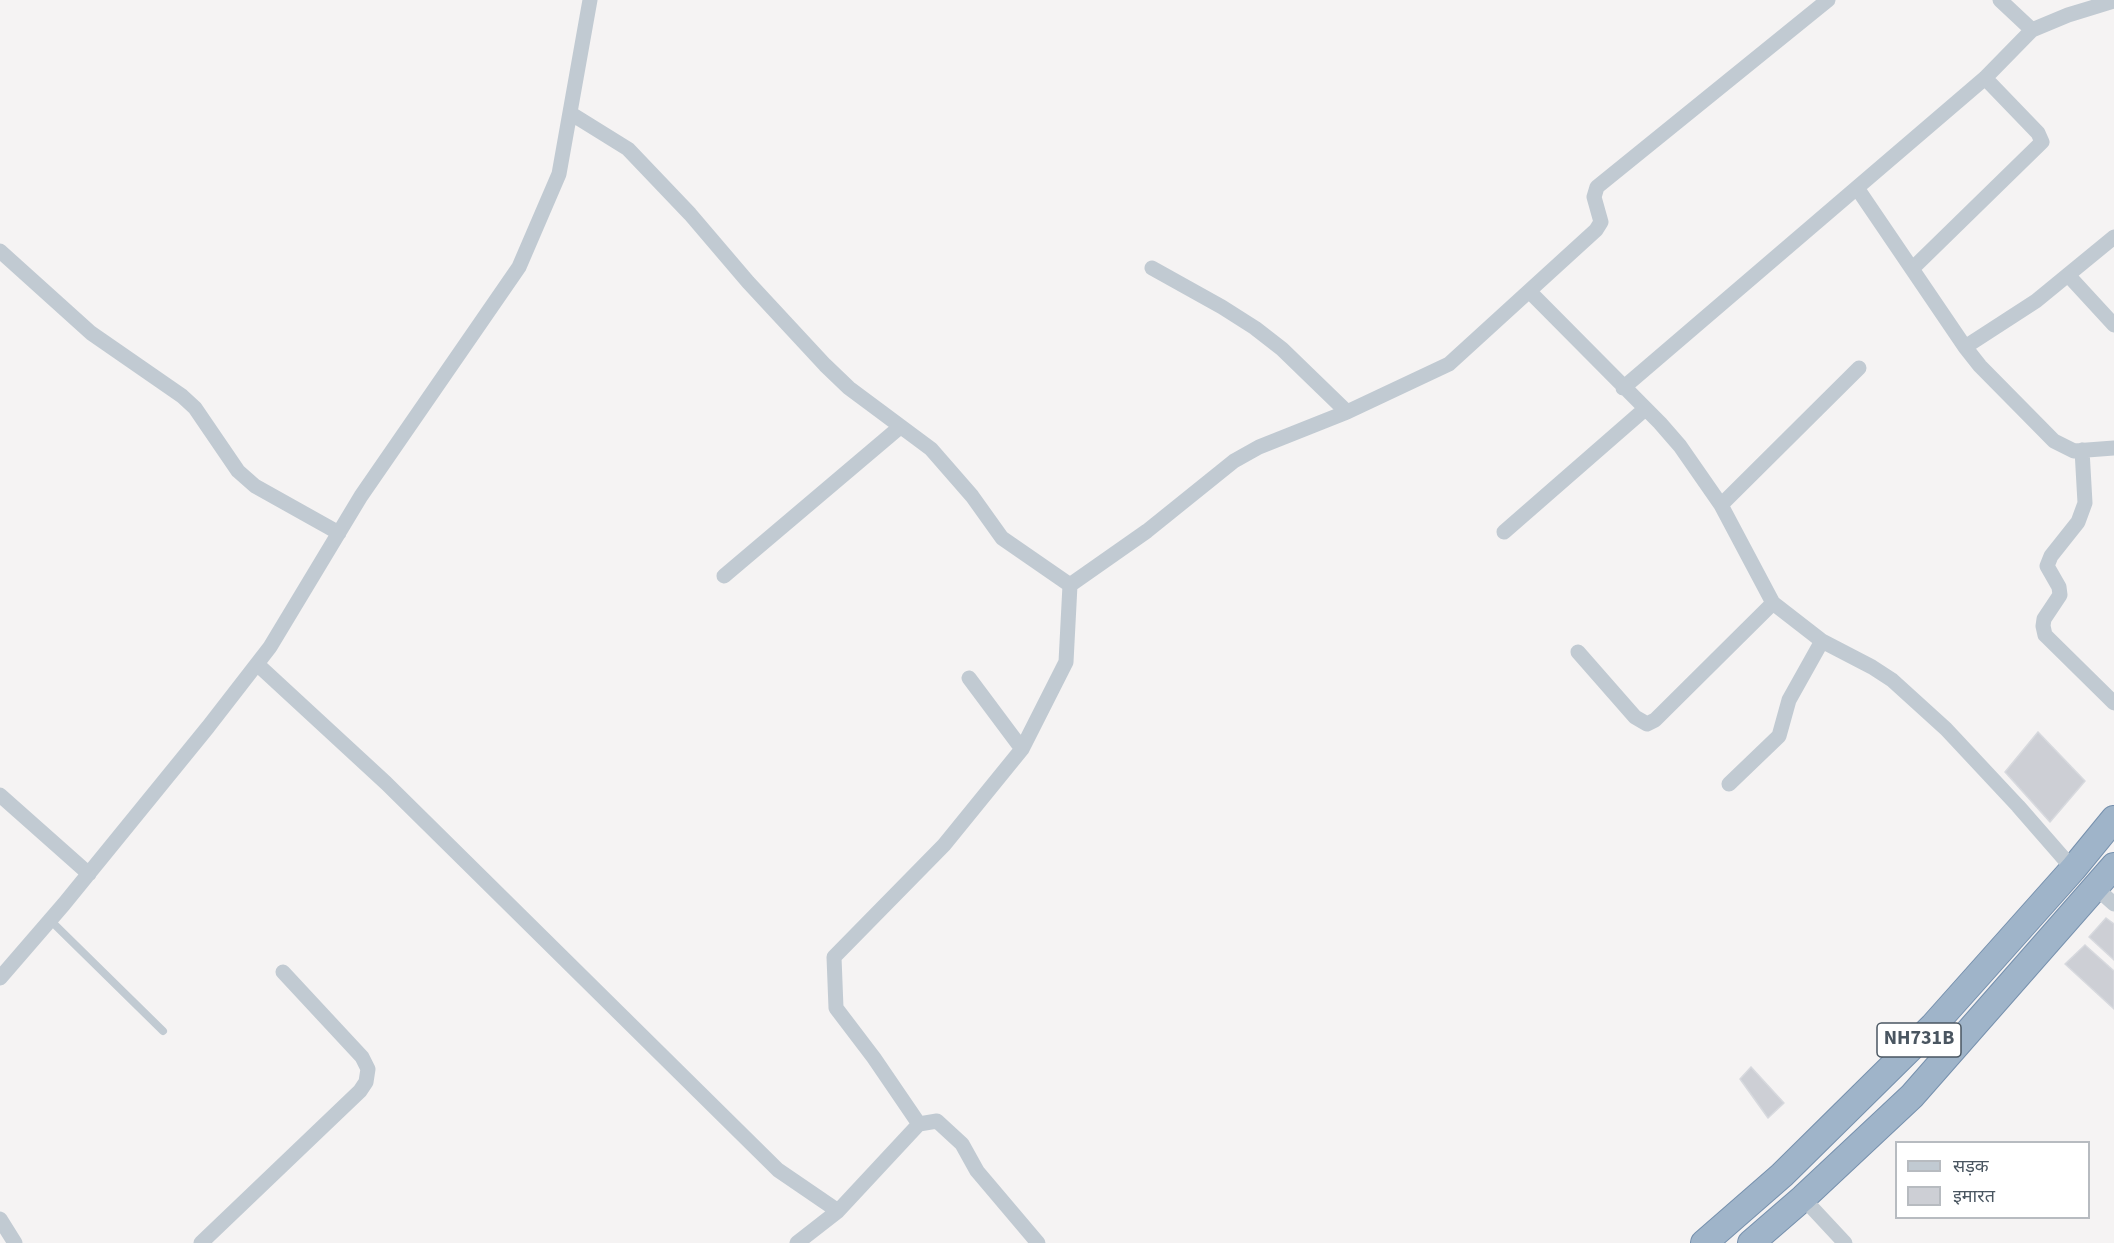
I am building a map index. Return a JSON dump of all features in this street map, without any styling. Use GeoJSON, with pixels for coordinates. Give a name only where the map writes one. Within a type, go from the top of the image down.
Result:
{"type":"FeatureCollection","features":[{"type":"Feature","properties":{"kind":"highway","name":"NH731B"},"geometry":{"type":"LineString","coordinates":[[1704,1243],[1782,1175],[1933,1026],[2073,869],[2114,819]]}},
{"type":"Feature","properties":{"kind":"highway"},"geometry":{"type":"LineString","coordinates":[[1751,1243],[1803,1198],[1912,1096],[2105,896],[2114,866]]}},
{"type":"Feature","properties":{"kind":"street"},"geometry":{"type":"LineString","coordinates":[[0,978],[89,873],[270,647],[368,486],[519,267],[560,174],[590,0]]}},
{"type":"Feature","properties":{"kind":"street"},"geometry":{"type":"LineString","coordinates":[[1070,585],[1147,531],[1234,461],[1259,447],[1347,412],[1449,364],[1596,230],[1601,222],[1594,197],[1597,187],[1828,0]]}},
{"type":"Feature","properties":{"kind":"street"},"geometry":{"type":"LineString","coordinates":[[2000,0],[2032,30]]}},
{"type":"Feature","properties":{"kind":"street"},"geometry":{"type":"LineString","coordinates":[[1623,388],[1985,78],[2032,30],[2068,15],[2114,1]]}},
{"type":"Feature","properties":{"kind":"street"},"geometry":{"type":"LineString","coordinates":[[1913,268],[2042,142],[2038,134],[1985,78]]}},
{"type":"Feature","properties":{"kind":"street"},"geometry":{"type":"LineString","coordinates":[[570,113],[628,149],[690,214],[748,282],[825,365],[849,388],[931,449],[972,496],[1002,538],[1070,585]]}},
{"type":"Feature","properties":{"kind":"street"},"geometry":{"type":"LineString","coordinates":[[1857,188],[1965,347],[1980,366],[2054,441],[2074,451],[2114,448]]}},
{"type":"Feature","properties":{"kind":"street"},"geometry":{"type":"LineString","coordinates":[[1965,347],[2036,302],[2114,237]]}},
{"type":"Feature","properties":{"kind":"street"},"geometry":{"type":"LineString","coordinates":[[0,251],[91,333],[182,396],[195,408],[238,471],[255,486],[339,533]]}},
{"type":"Feature","properties":{"kind":"street"},"geometry":{"type":"LineString","coordinates":[[1152,268],[1255,328],[1282,349],[1347,412]]}},
{"type":"Feature","properties":{"kind":"street"},"geometry":{"type":"LineString","coordinates":[[2068,275],[2114,325]]}},
{"type":"Feature","properties":{"kind":"street"},"geometry":{"type":"LineString","coordinates":[[1530,292],[1680,446],[1721,505],[1773,603],[1822,641],[1892,680],[1946,729],[2073,869]]}},
{"type":"Feature","properties":{"kind":"street"},"geometry":{"type":"LineString","coordinates":[[1721,505],[1859,368]]}},
{"type":"Feature","properties":{"kind":"street"},"geometry":{"type":"LineString","coordinates":[[1504,532],[1645,409]]}},
{"type":"Feature","properties":{"kind":"street"},"geometry":{"type":"LineString","coordinates":[[724,576],[900,427]]}},
{"type":"Feature","properties":{"kind":"street"},"geometry":{"type":"LineString","coordinates":[[2082,450],[2085,503],[2083,513],[2051,556],[2047,566],[2060,587],[2060,595],[2044,619],[2043,626],[2045,635],[2114,703]]}},
{"type":"Feature","properties":{"kind":"street"},"geometry":{"type":"LineString","coordinates":[[919,1124],[874,1058],[836,1008],[834,957],[944,845],[1022,749],[1066,662],[1070,585]]}},
{"type":"Feature","properties":{"kind":"street"},"geometry":{"type":"LineString","coordinates":[[1578,652],[1635,717],[1647,724],[1655,720],[1773,603]]}},
{"type":"Feature","properties":{"kind":"street"},"geometry":{"type":"LineString","coordinates":[[1729,784],[1779,736],[1789,700],[1822,641]]}},
{"type":"Feature","properties":{"kind":"street"},"geometry":{"type":"LineString","coordinates":[[257,664],[386,783],[778,1170],[838,1211]]}},
{"type":"Feature","properties":{"kind":"street"},"geometry":{"type":"LineString","coordinates":[[969,678],[1022,749]]}},
{"type":"Feature","properties":{"kind":"street"},"geometry":{"type":"LineString","coordinates":[[0,795],[89,873]]}},
{"type":"Feature","properties":{"kind":"street"},"geometry":{"type":"LineString","coordinates":[[201,1243],[360,1091],[366,1082],[368,1069],[362,1057],[283,972]]}},
{"type":"Feature","properties":{"kind":"street"},"geometry":{"type":"LineString","coordinates":[[797,1243],[838,1211],[919,1124],[937,1121],[962,1144],[977,1171],[1038,1243]]}},
{"type":"Feature","properties":{"kind":"street"},"geometry":{"type":"LineString","coordinates":[[1803,1198],[1845,1243]]}},
{"type":"Feature","properties":{"kind":"street"},"geometry":{"type":"LineString","coordinates":[[0,1219],[15,1243]]}},
{"type":"Feature","properties":{"kind":"lane"},"geometry":{"type":"LineString","coordinates":[[50,920],[162,1032]]}},
{"type":"Feature","properties":{"kind":"building"},"geometry":{"type":"Polygon","coordinates":[[[2038,732],[2085,781],[2050,822],[2005,772],[2038,732]]]}},
{"type":"Feature","properties":{"kind":"building"},"geometry":{"type":"Polygon","coordinates":[[[2106,918],[2114,924],[2114,960],[2089,937],[2106,918]]]}},
{"type":"Feature","properties":{"kind":"building"},"geometry":{"type":"Polygon","coordinates":[[[2085,945],[2114,971],[2114,1009],[2065,964],[2085,945]]]}},
{"type":"Feature","properties":{"kind":"building"},"geometry":{"type":"Polygon","coordinates":[[[1751,1067],[1784,1103],[1768,1118],[1740,1079],[1751,1067]]]}}]}
